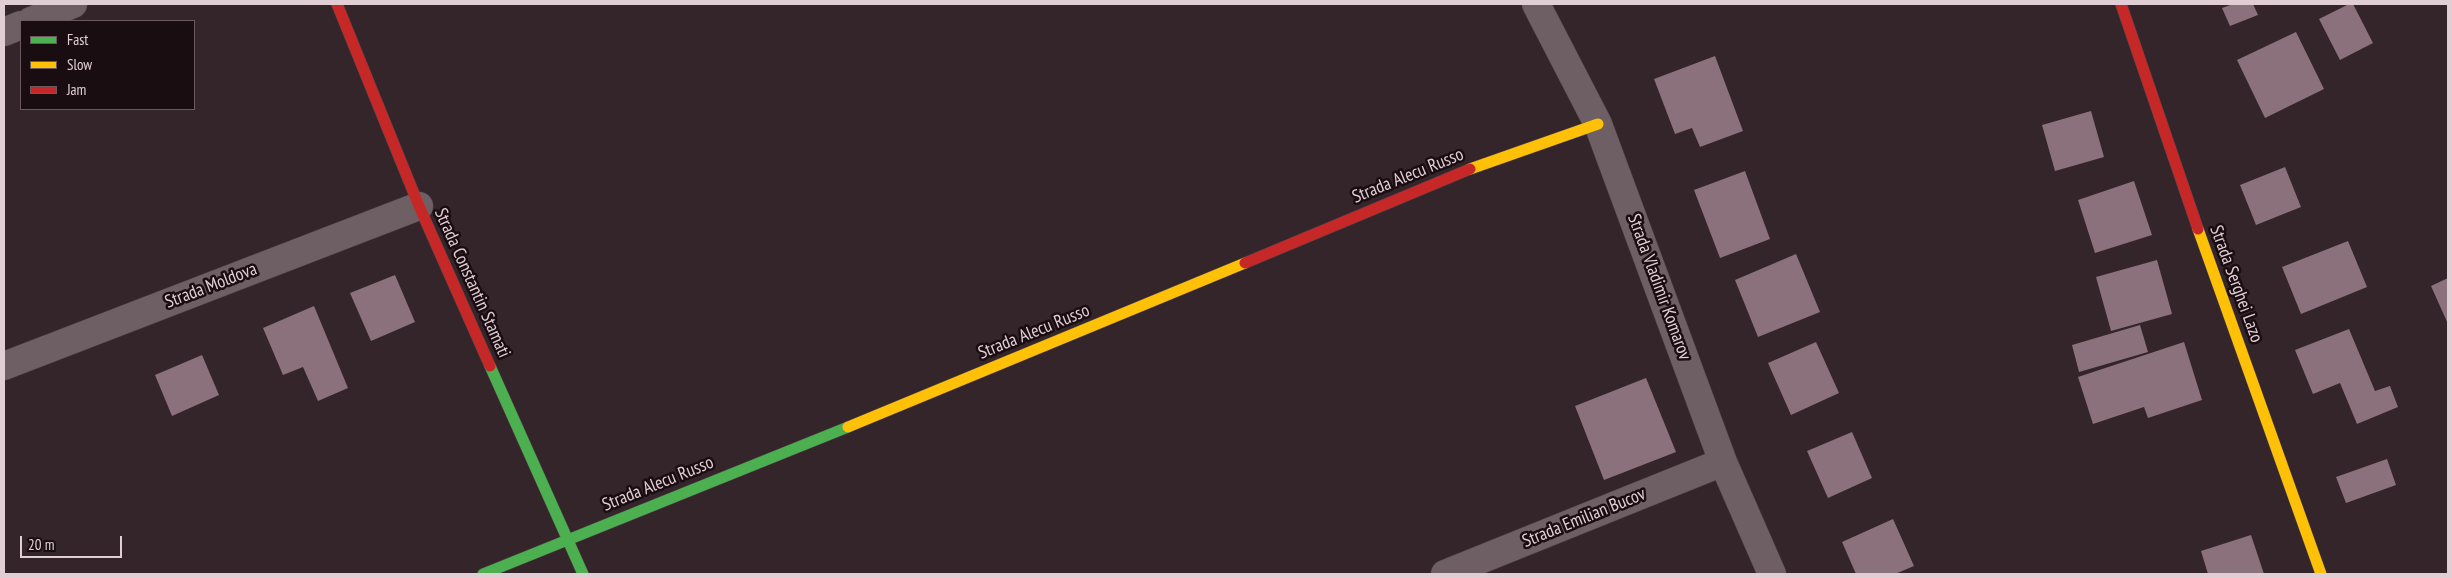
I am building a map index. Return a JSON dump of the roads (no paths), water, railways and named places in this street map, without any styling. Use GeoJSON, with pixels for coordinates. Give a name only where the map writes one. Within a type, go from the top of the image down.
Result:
{"type":"FeatureCollection","features":[{"type":"Feature","properties":{"kind":"street"},"geometry":{"type":"LineString","coordinates":[[33,20],[73,4]]}},
{"type":"Feature","properties":{"kind":"street","name":"Strada Constantin Stamati"},"geometry":{"type":"LineString","coordinates":[[338,4],[419,206],[582,574]]}},
{"type":"Feature","properties":{"kind":"street","name":"Strada Vladimir Komarov"},"geometry":{"type":"LineString","coordinates":[[1536,4],[1598,124],[1723,462],[1772,574]]}},
{"type":"Feature","properties":{"kind":"street","name":"Strada Serghei Lazo"},"geometry":{"type":"LineString","coordinates":[[2121,4],[2173,160],[2321,574]]}},
{"type":"Feature","properties":{"kind":"street"},"geometry":{"type":"LineString","coordinates":[[4,32],[20,25]]}},
{"type":"Feature","properties":{"kind":"street","name":"Strada Alecu Russo"},"geometry":{"type":"LineString","coordinates":[[484,574],[1094,327],[1446,178],[1598,124]]}},
{"type":"Feature","properties":{"kind":"street","name":"Strada Moldova"},"geometry":{"type":"LineString","coordinates":[[4,366],[419,206]]}},
{"type":"Feature","properties":{"kind":"street","name":"Strada Emilian Bucov"},"geometry":{"type":"LineString","coordinates":[[1445,574],[1723,462]]}}]}
